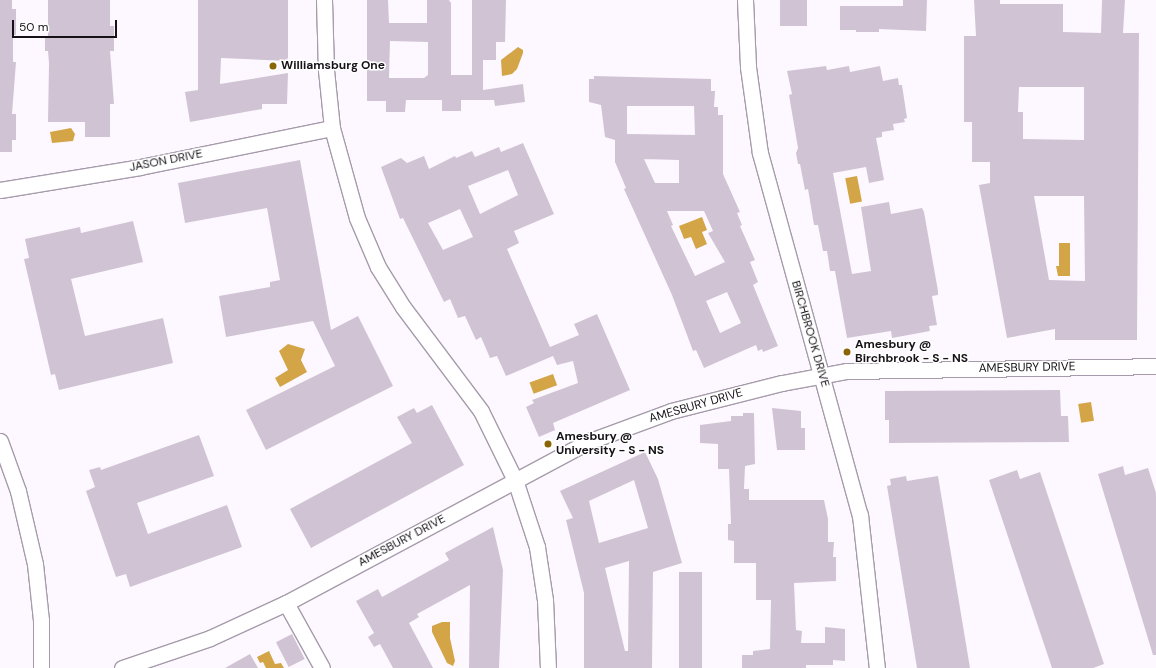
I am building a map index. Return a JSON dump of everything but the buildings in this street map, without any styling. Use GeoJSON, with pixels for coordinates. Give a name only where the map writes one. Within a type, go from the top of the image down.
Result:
{"type":"FeatureCollection","features":[{"type":"Feature","properties":{"kind":"street"},"geometry":{"type":"LineString","coordinates":[[324,0],[326,70],[332,128],[357,218],[378,267],[403,307],[481,411],[515,480],[537,547],[545,600],[548,668]]}},
{"type":"Feature","properties":{"kind":"street","name":"BIRCHBROOK DRIVE"},"geometry":{"type":"LineString","coordinates":[[745,0],[748,67],[760,153],[860,515],[877,668]]}},
{"type":"Feature","properties":{"kind":"street","name":"JASON DRIVE"},"geometry":{"type":"LineString","coordinates":[[0,190],[140,167],[332,128]]}},
{"type":"Feature","properties":{"kind":"street","name":"AMESBURY DRIVE"},"geometry":{"type":"LineString","coordinates":[[122,668],[210,638],[286,603],[590,441],[671,411],[726,396],[847,371],[1156,366]]}},
{"type":"Feature","properties":{"kind":"street"},"geometry":{"type":"LineString","coordinates":[[0,441],[18,491],[35,564],[40,620],[41,668]]}},
{"type":"Feature","properties":{"kind":"street"},"geometry":{"type":"LineString","coordinates":[[286,603],[322,668]]}},
{"type":"Feature","properties":{"kind":"shaded area"},"geometry":{"type":"Polygon","coordinates":[[[518,47],[523,50],[523,53],[517,69],[512,74],[502,76],[501,60],[518,47]]]}},
{"type":"Feature","properties":{"kind":"shaded area"},"geometry":{"type":"Polygon","coordinates":[[[71,128],[75,134],[73,141],[52,143],[50,132],[71,128]]]}},
{"type":"Feature","properties":{"kind":"shaded area"},"geometry":{"type":"Polygon","coordinates":[[[857,176],[862,202],[850,204],[845,178],[857,176]]]}},
{"type":"Feature","properties":{"kind":"shaded area"},"geometry":{"type":"Polygon","coordinates":[[[702,217],[707,230],[702,232],[707,244],[696,249],[691,237],[684,239],[679,226],[702,217]]]}},
{"type":"Feature","properties":{"kind":"shaded area"},"geometry":{"type":"Polygon","coordinates":[[[1059,243],[1070,243],[1070,276],[1058,276],[1056,266],[1059,266],[1059,243]]]}},
{"type":"Feature","properties":{"kind":"shaded area"},"geometry":{"type":"Polygon","coordinates":[[[288,344],[305,349],[301,360],[307,372],[280,387],[275,378],[288,370],[279,351],[288,344]]]}},
{"type":"Feature","properties":{"kind":"shaded area"},"geometry":{"type":"Polygon","coordinates":[[[553,374],[557,385],[534,394],[530,383],[553,374]]]}},
{"type":"Feature","properties":{"kind":"shaded area"},"geometry":{"type":"Polygon","coordinates":[[[1091,402],[1094,421],[1081,423],[1078,404],[1091,402]]]}},
{"type":"Feature","properties":{"kind":"shaded area"},"geometry":{"type":"Polygon","coordinates":[[[442,622],[450,622],[450,638],[455,661],[453,666],[447,663],[432,632],[432,626],[442,622]]]}},
{"type":"Feature","properties":{"kind":"shaded area"},"geometry":{"type":"Polygon","coordinates":[[[269,651],[275,664],[281,663],[284,668],[266,668],[263,662],[260,663],[257,657],[269,651]]]}},
{"type":"Feature","properties":{"kind":"place","name":"Williamsburg One"},"geometry":{"type":"Point","coordinates":[273,66]}},
{"type":"Feature","properties":{"kind":"place","name":"Amesbury @ Birchbrook - S - NS"},"geometry":{"type":"Point","coordinates":[847,352]}},
{"type":"Feature","properties":{"kind":"place","name":"Amesbury @ University - S - NS"},"geometry":{"type":"Point","coordinates":[548,444]}}]}
